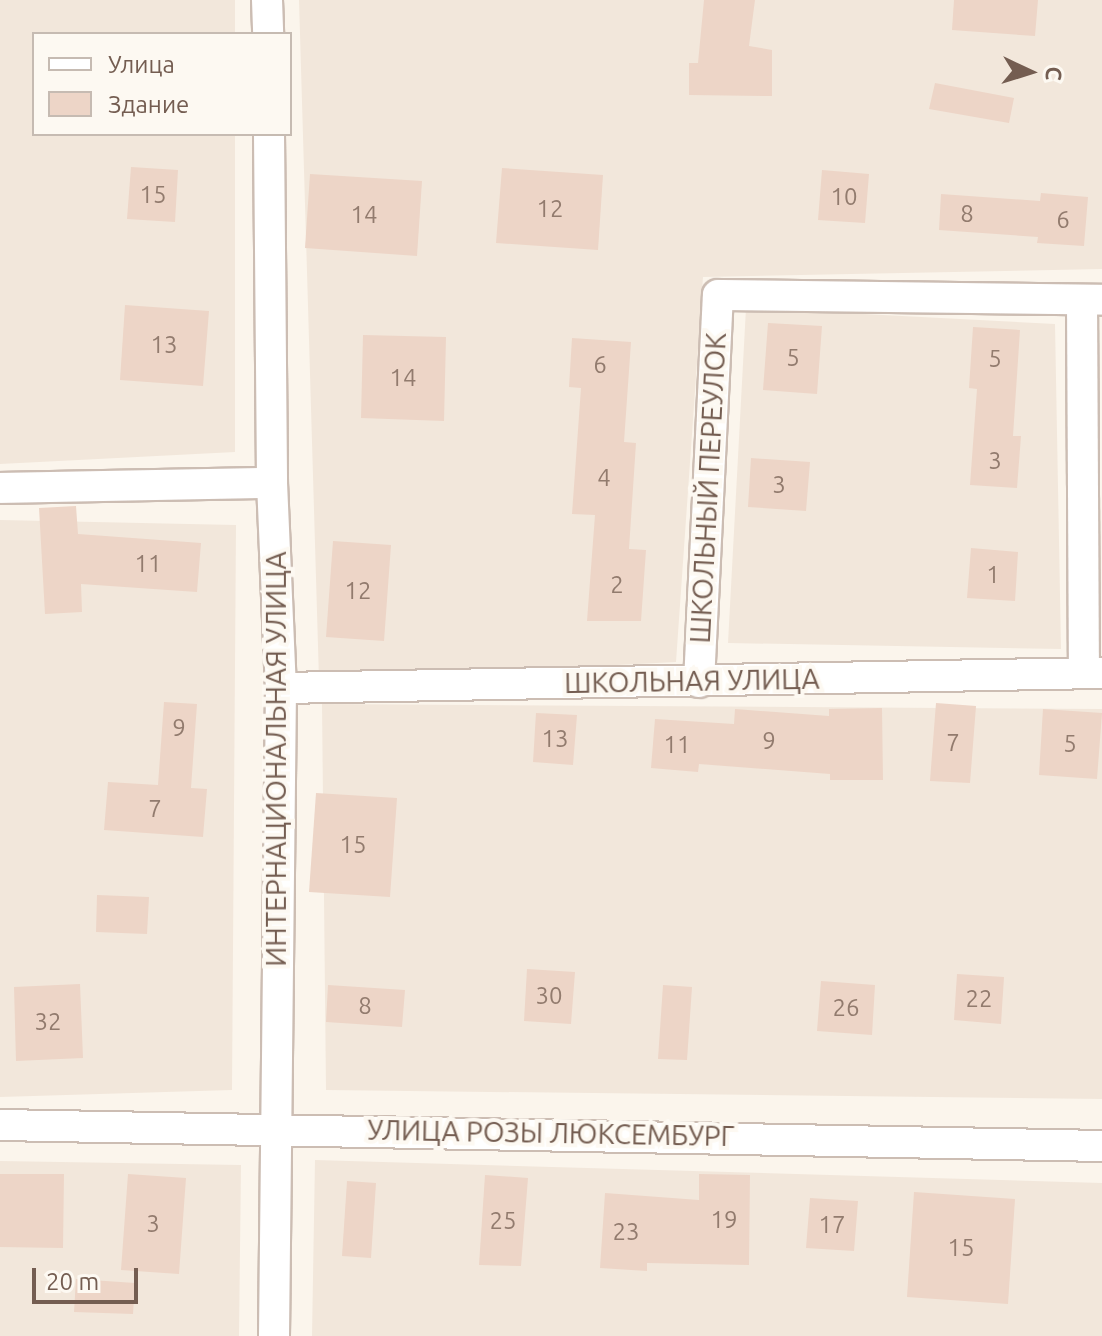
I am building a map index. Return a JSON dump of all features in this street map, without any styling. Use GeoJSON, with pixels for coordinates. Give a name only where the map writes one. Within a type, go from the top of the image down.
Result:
{"type":"FeatureCollection","features":[{"type":"Feature","properties":{"kind":"street"},"geometry":{"type":"LineString","coordinates":[[267,0],[268,32]]}},
{"type":"Feature","properties":{"kind":"street","name":"ИНТЕРНАЦИОНАЛЬНАЯ УЛИЦА"},"geometry":{"type":"LineString","coordinates":[[269,136],[272,483],[281,688],[274,1336]]}},
{"type":"Feature","properties":{"kind":"street","name":"ШКОЛЬНЫЙ ПЕРЕУЛОК"},"geometry":{"type":"LineString","coordinates":[[699,682],[718,295],[1092,300]]}},
{"type":"Feature","properties":{"kind":"street"},"geometry":{"type":"LineString","coordinates":[[1092,300],[1093,673]]}},
{"type":"Feature","properties":{"kind":"street"},"geometry":{"type":"LineString","coordinates":[[0,488],[272,483]]}},
{"type":"Feature","properties":{"kind":"street","name":"ШКОЛЬНАЯ УЛИЦА"},"geometry":{"type":"LineString","coordinates":[[281,688],[1093,673]]}},
{"type":"Feature","properties":{"kind":"street","name":"УЛИЦА РОЗЫ ЛЮКСЕМБУРГ"},"geometry":{"type":"LineString","coordinates":[[0,1125],[276,1126],[1102,1146]]}},
{"type":"Feature","properties":{"kind":"shaded area"},"geometry":{"type":"Polygon","coordinates":[[[0,0],[235,0],[235,32],[32,32],[32,136],[235,136],[235,452],[0,464],[0,0]]]}},
{"type":"Feature","properties":{"kind":"shaded area"},"geometry":{"type":"Polygon","coordinates":[[[299,0],[1102,0],[1102,269],[703,277],[676,662],[319,680],[299,0]]]}},
{"type":"Feature","properties":{"kind":"shaded area"},"geometry":{"type":"Polygon","coordinates":[[[746,308],[1055,324],[1061,649],[728,643],[746,308]]]}},
{"type":"Feature","properties":{"kind":"shaded area"},"geometry":{"type":"Polygon","coordinates":[[[0,520],[236,525],[232,1090],[0,1097],[0,520]]]}},
{"type":"Feature","properties":{"kind":"shaded area"},"geometry":{"type":"Polygon","coordinates":[[[322,704],[1102,709],[1102,1099],[326,1090],[322,704]]]}},
{"type":"Feature","properties":{"kind":"shaded area"},"geometry":{"type":"Polygon","coordinates":[[[315,1160],[1102,1183],[1102,1336],[312,1336],[315,1160]]]}},
{"type":"Feature","properties":{"kind":"shaded area"},"geometry":{"type":"Polygon","coordinates":[[[0,1161],[241,1165],[239,1336],[0,1336],[0,1161]]]}},
{"type":"Feature","properties":{"kind":"building"},"geometry":{"type":"Polygon","coordinates":[[[704,0],[755,0],[749,46],[772,50],[772,96],[689,95],[689,63],[698,63],[704,0]]]}},
{"type":"Feature","properties":{"kind":"building"},"geometry":{"type":"Polygon","coordinates":[[[954,0],[1038,0],[1035,36],[952,30],[954,0]]]}},
{"type":"Feature","properties":{"kind":"building"},"geometry":{"type":"Polygon","coordinates":[[[935,83],[1014,98],[1009,123],[929,109],[935,83]]]}},
{"type":"Feature","properties":{"kind":"building"},"geometry":{"type":"Polygon","coordinates":[[[131,167],[178,170],[175,222],[127,219],[131,167]]]}},
{"type":"Feature","properties":{"kind":"building"},"geometry":{"type":"Polygon","coordinates":[[[502,168],[603,175],[598,250],[496,243],[502,168]]]}},
{"type":"Feature","properties":{"kind":"building"},"geometry":{"type":"Polygon","coordinates":[[[822,170],[869,174],[865,223],[818,220],[822,170]]]}},
{"type":"Feature","properties":{"kind":"building"},"geometry":{"type":"Polygon","coordinates":[[[310,174],[422,181],[417,256],[305,248],[310,174]]]}},
{"type":"Feature","properties":{"kind":"building"},"geometry":{"type":"Polygon","coordinates":[[[1041,193],[1088,197],[1084,246],[1037,243],[1038,237],[939,230],[941,194],[1040,201],[1041,193]]]}},
{"type":"Feature","properties":{"kind":"building"},"geometry":{"type":"Polygon","coordinates":[[[125,305],[209,311],[203,386],[120,380],[125,305]]]}},
{"type":"Feature","properties":{"kind":"building"},"geometry":{"type":"Polygon","coordinates":[[[768,323],[822,326],[817,394],[763,390],[768,323]]]}},
{"type":"Feature","properties":{"kind":"building"},"geometry":{"type":"Polygon","coordinates":[[[973,327],[1020,330],[1013,436],[1021,436],[1017,488],[970,485],[977,389],[969,388],[973,327]]]}},
{"type":"Feature","properties":{"kind":"building"},"geometry":{"type":"Polygon","coordinates":[[[363,335],[446,337],[444,421],[361,418],[363,335]]]}},
{"type":"Feature","properties":{"kind":"building"},"geometry":{"type":"Polygon","coordinates":[[[572,338],[631,342],[624,442],[636,443],[629,549],[646,550],[641,621],[587,621],[595,515],[572,514],[581,388],[569,387],[572,338]]]}},
{"type":"Feature","properties":{"kind":"building"},"geometry":{"type":"Polygon","coordinates":[[[751,458],[810,462],[806,511],[748,507],[751,458]]]}},
{"type":"Feature","properties":{"kind":"building"},"geometry":{"type":"Polygon","coordinates":[[[76,506],[78,534],[201,543],[197,592],[81,584],[82,612],[45,614],[39,508],[76,506]]]}},
{"type":"Feature","properties":{"kind":"building"},"geometry":{"type":"Polygon","coordinates":[[[333,541],[391,545],[384,641],[326,637],[333,541]]]}},
{"type":"Feature","properties":{"kind":"building"},"geometry":{"type":"Polygon","coordinates":[[[971,548],[1018,552],[1015,601],[967,598],[971,548]]]}},
{"type":"Feature","properties":{"kind":"building"},"geometry":{"type":"Polygon","coordinates":[[[164,702],[197,704],[191,788],[207,789],[203,837],[104,830],[108,782],[158,785],[164,702]]]}},
{"type":"Feature","properties":{"kind":"building"},"geometry":{"type":"Polygon","coordinates":[[[936,703],[976,706],[970,783],[930,781],[936,703]]]}},
{"type":"Feature","properties":{"kind":"building"},"geometry":{"type":"Polygon","coordinates":[[[882,708],[883,780],[830,780],[830,774],[699,764],[698,772],[651,768],[655,719],[734,724],[735,709],[829,716],[829,709],[882,708]]]}},
{"type":"Feature","properties":{"kind":"building"},"geometry":{"type":"Polygon","coordinates":[[[1043,709],[1102,713],[1097,779],[1039,775],[1043,709]]]}},
{"type":"Feature","properties":{"kind":"building"},"geometry":{"type":"Polygon","coordinates":[[[536,713],[577,715],[573,765],[533,762],[536,713]]]}},
{"type":"Feature","properties":{"kind":"building"},"geometry":{"type":"Polygon","coordinates":[[[316,793],[397,798],[390,897],[309,892],[316,793]]]}},
{"type":"Feature","properties":{"kind":"building"},"geometry":{"type":"Polygon","coordinates":[[[97,895],[149,897],[147,934],[96,932],[97,895]]]}},
{"type":"Feature","properties":{"kind":"building"},"geometry":{"type":"Polygon","coordinates":[[[527,969],[575,972],[571,1024],[524,1021],[527,969]]]}},
{"type":"Feature","properties":{"kind":"building"},"geometry":{"type":"Polygon","coordinates":[[[957,974],[1004,977],[1001,1024],[954,1020],[957,974]]]}},
{"type":"Feature","properties":{"kind":"building"},"geometry":{"type":"Polygon","coordinates":[[[821,981],[875,985],[872,1035],[817,1031],[821,981]]]}},
{"type":"Feature","properties":{"kind":"building"},"geometry":{"type":"Polygon","coordinates":[[[80,984],[83,1058],[16,1061],[14,987],[80,984]]]}},
{"type":"Feature","properties":{"kind":"building"},"geometry":{"type":"Polygon","coordinates":[[[328,985],[405,990],[402,1027],[326,1022],[328,985]]]}},
{"type":"Feature","properties":{"kind":"building"},"geometry":{"type":"Polygon","coordinates":[[[663,985],[692,987],[687,1060],[658,1059],[663,985]]]}},
{"type":"Feature","properties":{"kind":"building"},"geometry":{"type":"Polygon","coordinates":[[[0,1174],[64,1174],[63,1248],[0,1247],[0,1174]]]}},
{"type":"Feature","properties":{"kind":"building"},"geometry":{"type":"Polygon","coordinates":[[[128,1174],[186,1178],[179,1274],[121,1270],[128,1174]]]}},
{"type":"Feature","properties":{"kind":"building"},"geometry":{"type":"Polygon","coordinates":[[[699,1174],[750,1175],[749,1265],[647,1263],[647,1271],[600,1268],[605,1193],[699,1200],[699,1174]]]}},
{"type":"Feature","properties":{"kind":"building"},"geometry":{"type":"Polygon","coordinates":[[[485,1175],[528,1178],[521,1266],[479,1265],[485,1175]]]}},
{"type":"Feature","properties":{"kind":"building"},"geometry":{"type":"Polygon","coordinates":[[[347,1181],[376,1183],[371,1258],[342,1256],[347,1181]]]}},
{"type":"Feature","properties":{"kind":"building"},"geometry":{"type":"Polygon","coordinates":[[[914,1192],[1015,1199],[1008,1304],[907,1297],[914,1192]]]}},
{"type":"Feature","properties":{"kind":"building"},"geometry":{"type":"Polygon","coordinates":[[[810,1198],[858,1201],[854,1251],[806,1248],[810,1198]]]}},
{"type":"Feature","properties":{"kind":"building"},"geometry":{"type":"Polygon","coordinates":[[[76,1279],[135,1283],[133,1314],[74,1312],[76,1279]]]}}]}
